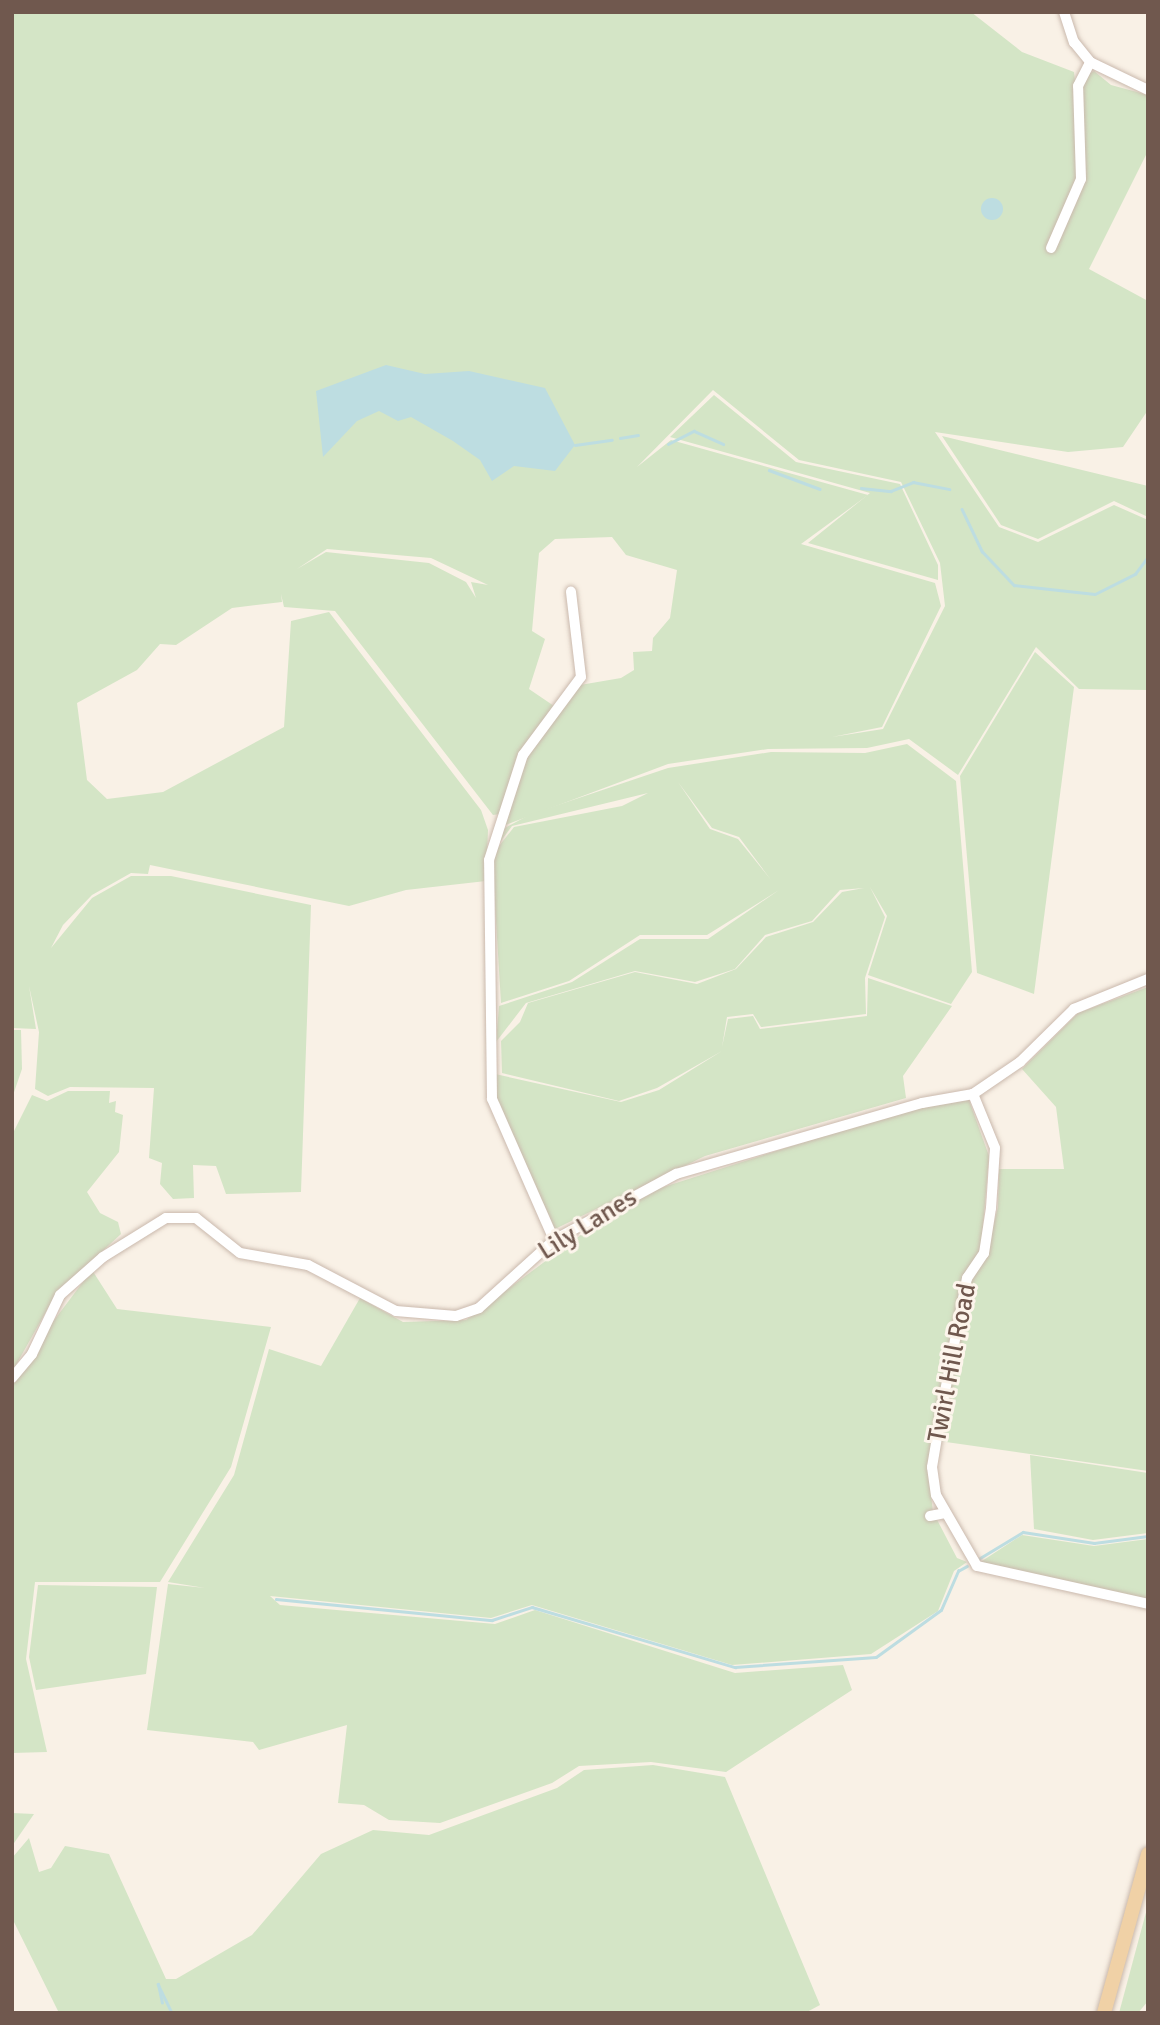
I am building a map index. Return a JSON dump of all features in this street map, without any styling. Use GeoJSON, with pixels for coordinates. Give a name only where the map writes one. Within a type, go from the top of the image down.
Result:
{"type":"FeatureCollection","features":[{"type":"Feature","properties":{"kind":"main road"},"geometry":{"type":"LineString","coordinates":[[1104,2013],[1148,1854]]}},
{"type":"Feature","properties":{"kind":"street"},"geometry":{"type":"LineString","coordinates":[[1064,12],[1074,42],[1090,62],[1148,90]]}},
{"type":"Feature","properties":{"kind":"street"},"geometry":{"type":"LineString","coordinates":[[1051,248],[1081,179],[1078,86],[1090,62]]}},
{"type":"Feature","properties":{"kind":"street"},"geometry":{"type":"LineString","coordinates":[[554,1240],[492,1099],[489,860],[523,755],[580,677],[571,592]]}},
{"type":"Feature","properties":{"kind":"street","name":"Lily Lanes"},"geometry":{"type":"LineString","coordinates":[[12,1378],[32,1354],[60,1295],[103,1257],[166,1218],[196,1218],[240,1253],[308,1265],[396,1311],[425,1318],[479,1308],[554,1240],[676,1174],[922,1103],[973,1094],[1020,1062],[1074,1009],[1148,979]]}},
{"type":"Feature","properties":{"kind":"street","name":"Twirl Hill Road"},"geometry":{"type":"LineString","coordinates":[[973,1094],[995,1148],[991,1208],[984,1253],[967,1278],[932,1467],[945,1513],[976,1566],[1148,1604]]}},
{"type":"Feature","properties":{"kind":"street"},"geometry":{"type":"LineString","coordinates":[[930,1516],[945,1513]]}},
{"type":"Feature","properties":{"kind":"green space"},"geometry":{"type":"Polygon","coordinates":[[[12,12],[971,12],[1022,52],[1074,72],[1075,81],[1094,71],[1111,85],[1148,95],[1148,151],[1089,269],[1148,301],[1148,410],[1123,447],[1068,452],[935,432],[999,527],[1038,542],[1114,505],[1148,520],[1148,690],[1079,689],[1036,647],[958,775],[909,739],[867,748],[768,749],[668,764],[503,826],[517,772],[580,685],[621,678],[634,670],[633,652],[652,651],[653,638],[670,618],[677,570],[626,555],[612,537],[555,539],[539,553],[532,631],[545,639],[529,689],[554,706],[517,756],[500,814],[493,815],[335,611],[284,607],[281,594],[282,602],[232,608],[176,645],[160,644],[137,670],[77,703],[87,780],[107,799],[163,792],[284,727],[291,621],[329,612],[481,810],[488,830],[486,881],[406,890],[349,906],[150,865],[148,874],[131,873],[92,895],[63,925],[51,948],[92,898],[131,876],[171,876],[311,905],[301,1192],[226,1194],[216,1166],[193,1165],[194,1198],[173,1199],[160,1184],[162,1163],[149,1158],[154,1088],[70,1087],[48,1096],[35,1089],[39,1032],[29,986],[36,1029],[12,1028],[12,12]],[[713,390],[637,467],[671,440],[868,495],[801,544],[935,583],[941,606],[882,727],[832,737],[883,729],[945,606],[940,563],[901,482],[799,460],[713,390]],[[327,549],[297,569],[326,552],[429,563],[466,582],[476,598],[471,582],[488,585],[431,558],[327,549]]]}},
{"type":"Feature","properties":{"kind":"green space"},"geometry":{"type":"Polygon","coordinates":[[[714,395],[796,462],[900,484],[938,565],[938,580],[808,543],[870,493],[670,437],[714,395]]]}},
{"type":"Feature","properties":{"kind":"green space"},"geometry":{"type":"Polygon","coordinates":[[[942,436],[1148,486],[1148,517],[1114,501],[1038,539],[1001,525],[942,436]]]}},
{"type":"Feature","properties":{"kind":"green space"},"geometry":{"type":"Polygon","coordinates":[[[1035,652],[1074,687],[1034,994],[977,973],[960,776],[1035,652]]]}},
{"type":"Feature","properties":{"kind":"green space"},"geometry":{"type":"Polygon","coordinates":[[[907,744],[956,781],[972,972],[951,1004],[868,975],[887,916],[870,887],[885,917],[865,978],[866,1014],[761,1027],[753,1014],[727,1017],[722,1047],[728,1019],[753,1016],[760,1029],[867,1016],[868,978],[952,1006],[903,1076],[906,1098],[705,1156],[555,1229],[497,1102],[495,1074],[621,1102],[659,1090],[722,1051],[657,1088],[619,1101],[502,1073],[501,1041],[520,1022],[528,1003],[635,972],[697,984],[736,969],[766,937],[813,922],[842,892],[864,888],[840,890],[812,921],[765,935],[735,969],[695,982],[635,971],[526,1003],[496,1042],[499,1006],[572,982],[640,939],[708,939],[779,890],[707,935],[640,935],[569,981],[501,1003],[492,855],[514,827],[622,806],[648,793],[512,826],[492,853],[501,830],[531,814],[668,768],[771,752],[865,753],[907,744]],[[678,782],[710,829],[738,839],[771,880],[739,837],[712,828],[678,782]]]}},
{"type":"Feature","properties":{"kind":"green space"},"geometry":{"type":"Polygon","coordinates":[[[1148,987],[1148,1471],[939,1441],[970,1281],[986,1255],[998,1207],[999,1169],[1064,1169],[1056,1107],[1022,1069],[1078,1013],[1148,987]]]}},
{"type":"Feature","properties":{"kind":"green space"},"geometry":{"type":"Polygon","coordinates":[[[12,1030],[21,1030],[22,1069],[12,1098],[12,1030]]]}},
{"type":"Feature","properties":{"kind":"green space"},"geometry":{"type":"Polygon","coordinates":[[[68,1091],[110,1091],[109,1103],[116,1101],[115,1112],[123,1115],[119,1152],[87,1192],[100,1213],[118,1222],[121,1234],[56,1294],[12,1372],[12,1135],[32,1095],[47,1101],[68,1091]]]}},
{"type":"Feature","properties":{"kind":"green space"},"geometry":{"type":"Polygon","coordinates":[[[969,1100],[989,1156],[981,1250],[963,1278],[928,1470],[933,1512],[957,1558],[967,1562],[954,1571],[938,1611],[871,1654],[732,1665],[532,1605],[491,1618],[270,1596],[280,1605],[495,1624],[535,1610],[735,1673],[843,1665],[852,1690],[726,1772],[651,1762],[579,1766],[552,1783],[440,1823],[389,1820],[364,1805],[338,1803],[347,1725],[259,1750],[253,1742],[147,1730],[168,1584],[205,1588],[168,1582],[234,1475],[269,1349],[321,1366],[360,1298],[403,1322],[466,1320],[632,1197],[899,1112],[969,1100]]]}},
{"type":"Feature","properties":{"kind":"green space"},"geometry":{"type":"Polygon","coordinates":[[[92,1270],[117,1309],[271,1327],[231,1467],[160,1582],[35,1582],[26,1659],[47,1752],[12,1753],[12,1376],[92,1270]]]}},
{"type":"Feature","properties":{"kind":"green space"},"geometry":{"type":"Polygon","coordinates":[[[1030,1455],[1148,1473],[1148,1533],[1093,1540],[1034,1529],[1030,1455]]]}},
{"type":"Feature","properties":{"kind":"green space"},"geometry":{"type":"Polygon","coordinates":[[[1022,1535],[1094,1546],[1148,1539],[1148,1599],[979,1563],[1022,1535]]]}},
{"type":"Feature","properties":{"kind":"green space"},"geometry":{"type":"Polygon","coordinates":[[[38,1585],[157,1587],[146,1674],[36,1690],[29,1657],[38,1585]]]}},
{"type":"Feature","properties":{"kind":"green space"},"geometry":{"type":"Polygon","coordinates":[[[653,1765],[725,1777],[820,2005],[805,2013],[59,2013],[12,1918],[12,1858],[29,1838],[39,1872],[51,1868],[65,1846],[109,1854],[166,1979],[176,1979],[252,1935],[321,1854],[373,1830],[429,1835],[557,1788],[584,1770],[653,1765]]]}},
{"type":"Feature","properties":{"kind":"green space"},"geometry":{"type":"Polygon","coordinates":[[[12,1813],[34,1814],[12,1846],[12,1813]]]}},
{"type":"Feature","properties":{"kind":"green space"},"geometry":{"type":"Polygon","coordinates":[[[1148,1905],[1148,2001],[1138,2013],[1119,2013],[1148,1905]]]}},
{"type":"Feature","properties":{"kind":"water"},"geometry":{"type":"Polygon","coordinates":[[[988,198],[996,198],[1003,205],[1003,213],[996,220],[988,220],[981,213],[981,205],[988,198]]]}},
{"type":"Feature","properties":{"kind":"water"},"geometry":{"type":"Polygon","coordinates":[[[386,365],[425,374],[469,371],[545,388],[575,445],[555,471],[514,466],[492,481],[480,460],[453,441],[411,417],[398,421],[379,411],[357,421],[323,457],[316,391],[386,365]]]}},
{"type":"Feature","properties":{"kind":"waterway"},"geometry":{"type":"LineString","coordinates":[[668,444],[694,431],[723,444]]}},
{"type":"Feature","properties":{"kind":"waterway"},"geometry":{"type":"LineString","coordinates":[[620,438],[638,435]]}},
{"type":"Feature","properties":{"kind":"waterway"},"geometry":{"type":"LineString","coordinates":[[575,445],[612,440]]}},
{"type":"Feature","properties":{"kind":"waterway"},"geometry":{"type":"LineString","coordinates":[[769,470],[820,489]]}},
{"type":"Feature","properties":{"kind":"waterway"},"geometry":{"type":"LineString","coordinates":[[861,488],[891,491],[913,482],[949,489]]}},
{"type":"Feature","properties":{"kind":"waterway"},"geometry":{"type":"LineString","coordinates":[[962,509],[982,551],[1014,585],[1095,594],[1135,574],[1148,557]]}},
{"type":"Feature","properties":{"kind":"waterway"},"geometry":{"type":"LineString","coordinates":[[980,1558],[1023,1532],[1094,1543],[1148,1536]]}},
{"type":"Feature","properties":{"kind":"waterway"},"geometry":{"type":"LineString","coordinates":[[276,1599],[492,1620],[532,1607],[735,1667],[876,1657],[941,1610],[958,1571],[967,1566]]}},
{"type":"Feature","properties":{"kind":"waterway"},"geometry":{"type":"LineString","coordinates":[[162,2003],[158,1984],[172,2013]]}}]}
